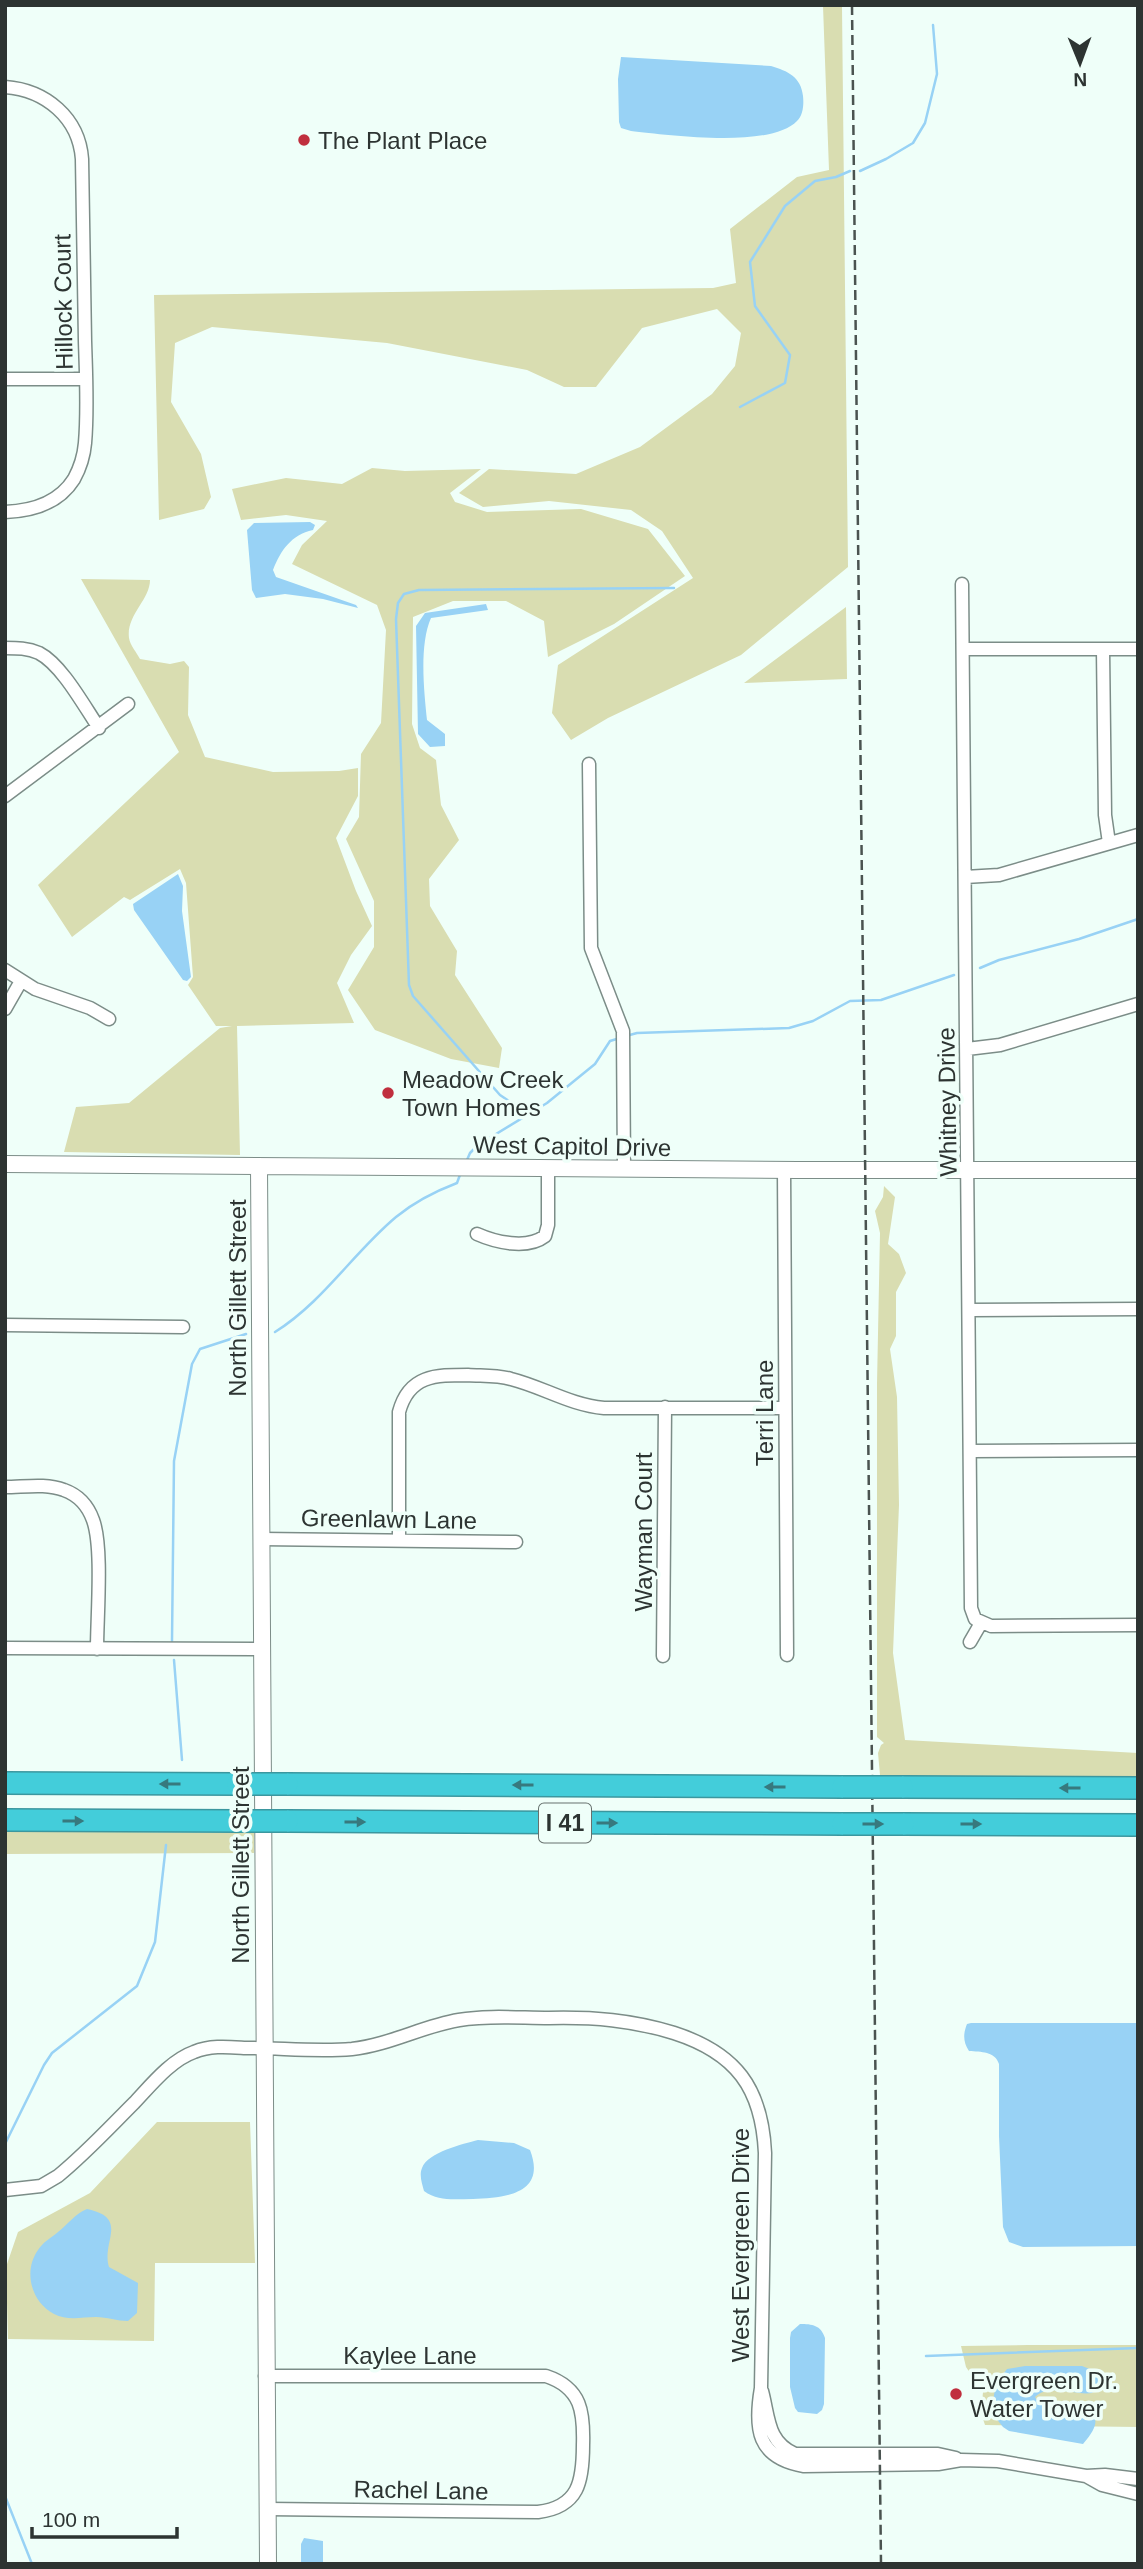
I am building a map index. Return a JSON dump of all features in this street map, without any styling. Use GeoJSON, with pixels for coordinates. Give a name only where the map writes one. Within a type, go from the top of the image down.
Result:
{"type":"FeatureCollection","features":[{"type":"Feature","properties":{"kind":"highway","name":"I 41"},"geometry":{"type":"LineString","coordinates":[[5,1783],[1138,1788]]}},
{"type":"Feature","properties":{"kind":"highway","name":"I 41"},"geometry":{"type":"LineString","coordinates":[[5,1820],[1138,1825]]}},
{"type":"Feature","properties":{"kind":"street","name":"Hillock Court"},"geometry":{"type":"LineString","coordinates":[[5,87],[30,91],[52,103],[72,125],[80,143],[86,379],[85,444],[73,481],[46,504],[29,511],[5,512]]}},
{"type":"Feature","properties":{"kind":"street"},"geometry":{"type":"LineString","coordinates":[[5,379],[86,379]]}},
{"type":"Feature","properties":{"kind":"street","name":"Whitney Drive"},"geometry":{"type":"LineString","coordinates":[[962,584],[969,1170],[970,1601],[978,1621]]}},
{"type":"Feature","properties":{"kind":"street"},"geometry":{"type":"LineString","coordinates":[[5,648],[28,649],[47,658],[99,728]]}},
{"type":"Feature","properties":{"kind":"street"},"geometry":{"type":"LineString","coordinates":[[963,649],[1138,649]]}},
{"type":"Feature","properties":{"kind":"street"},"geometry":{"type":"LineString","coordinates":[[1103,650],[1105,815],[1109,843]]}},
{"type":"Feature","properties":{"kind":"street"},"geometry":{"type":"LineString","coordinates":[[5,796],[128,705]]}},
{"type":"Feature","properties":{"kind":"street"},"geometry":{"type":"LineString","coordinates":[[589,764],[591,948],[623,1037],[624,1169]]}},
{"type":"Feature","properties":{"kind":"street"},"geometry":{"type":"LineString","coordinates":[[965,877],[999,875],[1138,835]]}},
{"type":"Feature","properties":{"kind":"street"},"geometry":{"type":"LineString","coordinates":[[5,970],[44,993],[90,1008],[109,1019]]}},
{"type":"Feature","properties":{"kind":"street"},"geometry":{"type":"LineString","coordinates":[[5,1009],[21,981]]}},
{"type":"Feature","properties":{"kind":"street"},"geometry":{"type":"LineString","coordinates":[[967,1049],[1000,1045],[1138,1004]]}},
{"type":"Feature","properties":{"kind":"street","name":"West Capitol Drive"},"geometry":{"type":"LineString","coordinates":[[5,1164],[1138,1170]]}},
{"type":"Feature","properties":{"kind":"street","name":"North Gillett Street"},"geometry":{"type":"LineString","coordinates":[[259,1167],[268,2564]]}},
{"type":"Feature","properties":{"kind":"street"},"geometry":{"type":"LineString","coordinates":[[477,1234],[496,1242],[532,1242],[545,1236],[548,1225],[548,1168]]}},
{"type":"Feature","properties":{"kind":"street","name":"Terri Lane"},"geometry":{"type":"LineString","coordinates":[[784,1170],[787,1654]]}},
{"type":"Feature","properties":{"kind":"street"},"geometry":{"type":"LineString","coordinates":[[970,1310],[1138,1310]]}},
{"type":"Feature","properties":{"kind":"street"},"geometry":{"type":"LineString","coordinates":[[5,1325],[183,1327]]}},
{"type":"Feature","properties":{"kind":"street"},"geometry":{"type":"LineString","coordinates":[[398,1539],[399,1412],[406,1394],[419,1382],[442,1375],[504,1377],[562,1399],[592,1407],[784,1408]]}},
{"type":"Feature","properties":{"kind":"street","name":"Wayman Court"},"geometry":{"type":"LineString","coordinates":[[663,1656],[664,1408]]}},
{"type":"Feature","properties":{"kind":"street"},"geometry":{"type":"LineString","coordinates":[[971,1451],[1138,1450]]}},
{"type":"Feature","properties":{"kind":"street"},"geometry":{"type":"LineString","coordinates":[[5,1487],[43,1486],[63,1490],[80,1499],[90,1513],[96,1528],[97,1649]]}},
{"type":"Feature","properties":{"kind":"street","name":"Greenlawn Lane"},"geometry":{"type":"LineString","coordinates":[[261,1539],[516,1542]]}},
{"type":"Feature","properties":{"kind":"street"},"geometry":{"type":"LineString","coordinates":[[970,1642],[978,1621],[998,1626],[1138,1625]]}},
{"type":"Feature","properties":{"kind":"street"},"geometry":{"type":"LineString","coordinates":[[5,1648],[262,1649]]}},
{"type":"Feature","properties":{"kind":"street","name":"West Evergreen Drive"},"geometry":{"type":"LineString","coordinates":[[5,2190],[18,2191],[41,2186],[58,2176],[161,2076],[191,2052],[217,2047],[354,2049],[462,2019],[572,2017],[620,2019],[639,2023],[702,2042],[717,2051],[730,2061],[748,2085],[758,2105],[765,2153],[761,2388],[757,2412],[758,2428],[765,2446],[783,2461],[804,2466],[938,2464],[961,2460],[998,2460],[1086,2476],[1138,2479]]}},
{"type":"Feature","properties":{"kind":"street","name":"Kaylee Lane"},"geometry":{"type":"LineString","coordinates":[[265,2376],[529,2376],[554,2379],[574,2395],[584,2417],[582,2477],[570,2499]]}},
{"type":"Feature","properties":{"kind":"street","name":"West Evergreen Drive"},"geometry":{"type":"LineString","coordinates":[[1086,2476],[1102,2485],[1138,2494]]}},
{"type":"Feature","properties":{"kind":"street","name":"Rachel Lane"},"geometry":{"type":"LineString","coordinates":[[267,2509],[538,2512],[552,2510],[570,2499]]}},
{"type":"Feature","properties":{"kind":"green space"},"geometry":{"type":"Polygon","coordinates":[[[823,6],[842,7],[848,567],[741,655],[608,718],[571,740],[552,713],[558,665],[693,578],[662,531],[631,510],[549,501],[483,507],[459,493],[489,469],[576,474],[640,447],[712,394],[735,366],[741,333],[717,309],[642,328],[596,387],[564,387],[527,370],[387,343],[212,327],[175,343],[171,402],[201,454],[211,497],[204,509],[159,520],[154,295],[713,288],[736,283],[730,229],[797,177],[829,170],[823,6]]]}},
{"type":"Feature","properties":{"kind":"green space"},"geometry":{"type":"Polygon","coordinates":[[[372,468],[405,471],[481,469],[450,493],[455,502],[487,512],[581,509],[648,529],[685,576],[614,624],[548,657],[544,621],[506,601],[453,601],[413,617],[412,724],[420,748],[436,760],[441,805],[459,840],[429,879],[430,906],[457,951],[455,975],[502,1048],[499,1068],[451,1059],[375,1030],[348,990],[374,947],[374,901],[346,839],[359,817],[361,754],[381,723],[386,630],[377,605],[292,564],[302,545],[327,521],[286,515],[241,520],[232,489],[286,478],[342,484],[372,468]]]}},
{"type":"Feature","properties":{"kind":"green space"},"geometry":{"type":"Polygon","coordinates":[[[81,579],[150,580],[146,594],[131,622],[130,641],[140,659],[170,664],[184,661],[189,667],[188,715],[205,757],[273,772],[339,771],[358,768],[358,796],[336,838],[372,926],[351,955],[337,983],[354,1023],[237,1026],[240,1155],[64,1152],[76,1107],[129,1103],[220,1028],[232,1026],[216,1026],[188,985],[193,977],[186,883],[180,869],[130,900],[124,897],[72,937],[38,885],[179,752],[81,579]]]}},
{"type":"Feature","properties":{"kind":"green space"},"geometry":{"type":"Polygon","coordinates":[[[846,607],[847,679],[744,683],[846,607]]]}},
{"type":"Feature","properties":{"kind":"green space"},"geometry":{"type":"Polygon","coordinates":[[[884,1186],[895,1197],[888,1244],[899,1254],[906,1273],[896,1292],[896,1336],[890,1349],[897,1397],[899,1505],[893,1653],[905,1740],[1138,1753],[1138,1777],[885,1778],[880,1775],[878,1753],[884,1743],[877,1737],[877,1384],[880,1233],[875,1211],[883,1197],[884,1186]]]}},
{"type":"Feature","properties":{"kind":"green space"},"geometry":{"type":"Polygon","coordinates":[[[5,1831],[254,1833],[254,1853],[5,1854],[5,1831]]]}},
{"type":"Feature","properties":{"kind":"green space"},"geometry":{"type":"Polygon","coordinates":[[[157,2122],[250,2122],[255,2263],[155,2263],[154,2341],[8,2339],[6,2267],[18,2232],[90,2193],[157,2122]]]}},
{"type":"Feature","properties":{"kind":"green space"},"geometry":{"type":"Polygon","coordinates":[[[1138,2345],[1138,2427],[985,2425],[981,2413],[983,2392],[966,2367],[961,2346],[1138,2345]]]}},
{"type":"Feature","properties":{"kind":"water"},"geometry":{"type":"Polygon","coordinates":[[[621,57],[771,66],[788,73],[800,84],[802,113],[797,121],[784,130],[742,138],[693,137],[621,128],[618,79],[621,57]]]}},
{"type":"Feature","properties":{"kind":"water"},"geometry":{"type":"Polygon","coordinates":[[[310,522],[315,525],[313,530],[293,540],[280,556],[273,570],[276,577],[358,608],[323,599],[285,594],[256,598],[252,590],[247,530],[254,523],[310,522]]]}},
{"type":"Feature","properties":{"kind":"water"},"geometry":{"type":"Polygon","coordinates":[[[486,604],[488,610],[431,618],[424,654],[427,720],[445,734],[445,746],[430,747],[418,734],[416,626],[425,613],[486,604]]]}},
{"type":"Feature","properties":{"kind":"water"},"geometry":{"type":"Polygon","coordinates":[[[178,874],[183,886],[182,911],[191,977],[187,981],[183,980],[134,910],[133,904],[178,874]]]}},
{"type":"Feature","properties":{"kind":"water"},"geometry":{"type":"Polygon","coordinates":[[[1138,2023],[1138,2246],[1023,2247],[1009,2242],[1003,2227],[999,2064],[991,2054],[969,2051],[964,2035],[967,2024],[1138,2023]]]}},
{"type":"Feature","properties":{"kind":"water"},"geometry":{"type":"Polygon","coordinates":[[[478,2140],[514,2143],[530,2150],[534,2165],[533,2176],[528,2185],[510,2195],[485,2198],[447,2199],[424,2191],[422,2168],[431,2157],[478,2140]]]}},
{"type":"Feature","properties":{"kind":"water"},"geometry":{"type":"Polygon","coordinates":[[[87,2209],[100,2213],[111,2225],[109,2267],[138,2283],[137,2313],[128,2321],[59,2316],[46,2309],[35,2294],[30,2276],[33,2258],[45,2242],[87,2209]]]}},
{"type":"Feature","properties":{"kind":"water"},"geometry":{"type":"Polygon","coordinates":[[[800,2324],[816,2326],[825,2338],[824,2404],[817,2414],[798,2412],[790,2387],[790,2338],[791,2332],[800,2324]]]}},
{"type":"Feature","properties":{"kind":"water"},"geometry":{"type":"Polygon","coordinates":[[[1025,2366],[1082,2366],[1100,2373],[1099,2385],[1092,2393],[1055,2390],[1035,2397],[1038,2402],[1073,2407],[1092,2414],[1095,2420],[1093,2430],[1083,2444],[1009,2431],[995,2417],[993,2401],[996,2383],[1007,2369],[1025,2366]]]}},
{"type":"Feature","properties":{"kind":"water"},"geometry":{"type":"Polygon","coordinates":[[[304,2538],[323,2541],[323,2564],[301,2564],[301,2544],[304,2538]]]}},
{"type":"Feature","properties":{"kind":"waterway"},"geometry":{"type":"LineString","coordinates":[[860,171],[913,143],[925,123],[937,74],[933,25]]}},
{"type":"Feature","properties":{"kind":"waterway"},"geometry":{"type":"LineString","coordinates":[[740,407],[785,383],[790,355],[755,306],[750,262],[785,206],[815,181],[850,171]]}},
{"type":"Feature","properties":{"kind":"waterway"},"geometry":{"type":"LineString","coordinates":[[528,1114],[500,1095],[413,996],[409,985],[396,619],[398,603],[404,594],[419,590],[674,588]]}},
{"type":"Feature","properties":{"kind":"waterway"},"geometry":{"type":"LineString","coordinates":[[980,968],[1138,919]]}},
{"type":"Feature","properties":{"kind":"waterway"},"geometry":{"type":"LineString","coordinates":[[626,1036],[637,1033],[789,1028],[813,1021],[850,1001],[881,1000],[954,975]]}},
{"type":"Feature","properties":{"kind":"waterway"},"geometry":{"type":"LineString","coordinates":[[467,1160],[478,1145],[547,1103],[595,1064],[610,1041],[620,1038]]}},
{"type":"Feature","properties":{"kind":"waterway"},"geometry":{"type":"LineString","coordinates":[[275,1332],[323,1292],[396,1217],[425,1198],[457,1183],[461,1172]]}},
{"type":"Feature","properties":{"kind":"waterway"},"geometry":{"type":"LineString","coordinates":[[172,1641],[174,1461],[192,1364],[200,1349],[246,1334]]}},
{"type":"Feature","properties":{"kind":"waterway"},"geometry":{"type":"LineString","coordinates":[[174,1660],[182,1760]]}},
{"type":"Feature","properties":{"kind":"waterway"},"geometry":{"type":"LineString","coordinates":[[5,2144],[52,2053],[137,1986],[155,1942],[166,1845]]}},
{"type":"Feature","properties":{"kind":"waterway"},"geometry":{"type":"LineString","coordinates":[[926,2356],[1138,2348]]}},
{"type":"Feature","properties":{"kind":"waterway"},"geometry":{"type":"LineString","coordinates":[[5,2496],[32,2564]]}},
{"type":"Feature","properties":{"kind":"railway"},"geometry":{"type":"LineString","coordinates":[[852,5],[881,2564]]}},
{"type":"Feature","properties":{"kind":"place","name":"The Plant Place"},"geometry":{"type":"Point","coordinates":[304,140]}},
{"type":"Feature","properties":{"kind":"place","name":"Meadow Creek Town Homes"},"geometry":{"type":"Point","coordinates":[388,1093]}},
{"type":"Feature","properties":{"kind":"place","name":"Evergreen Dr. Water Tower"},"geometry":{"type":"Point","coordinates":[956,2394]}}]}
